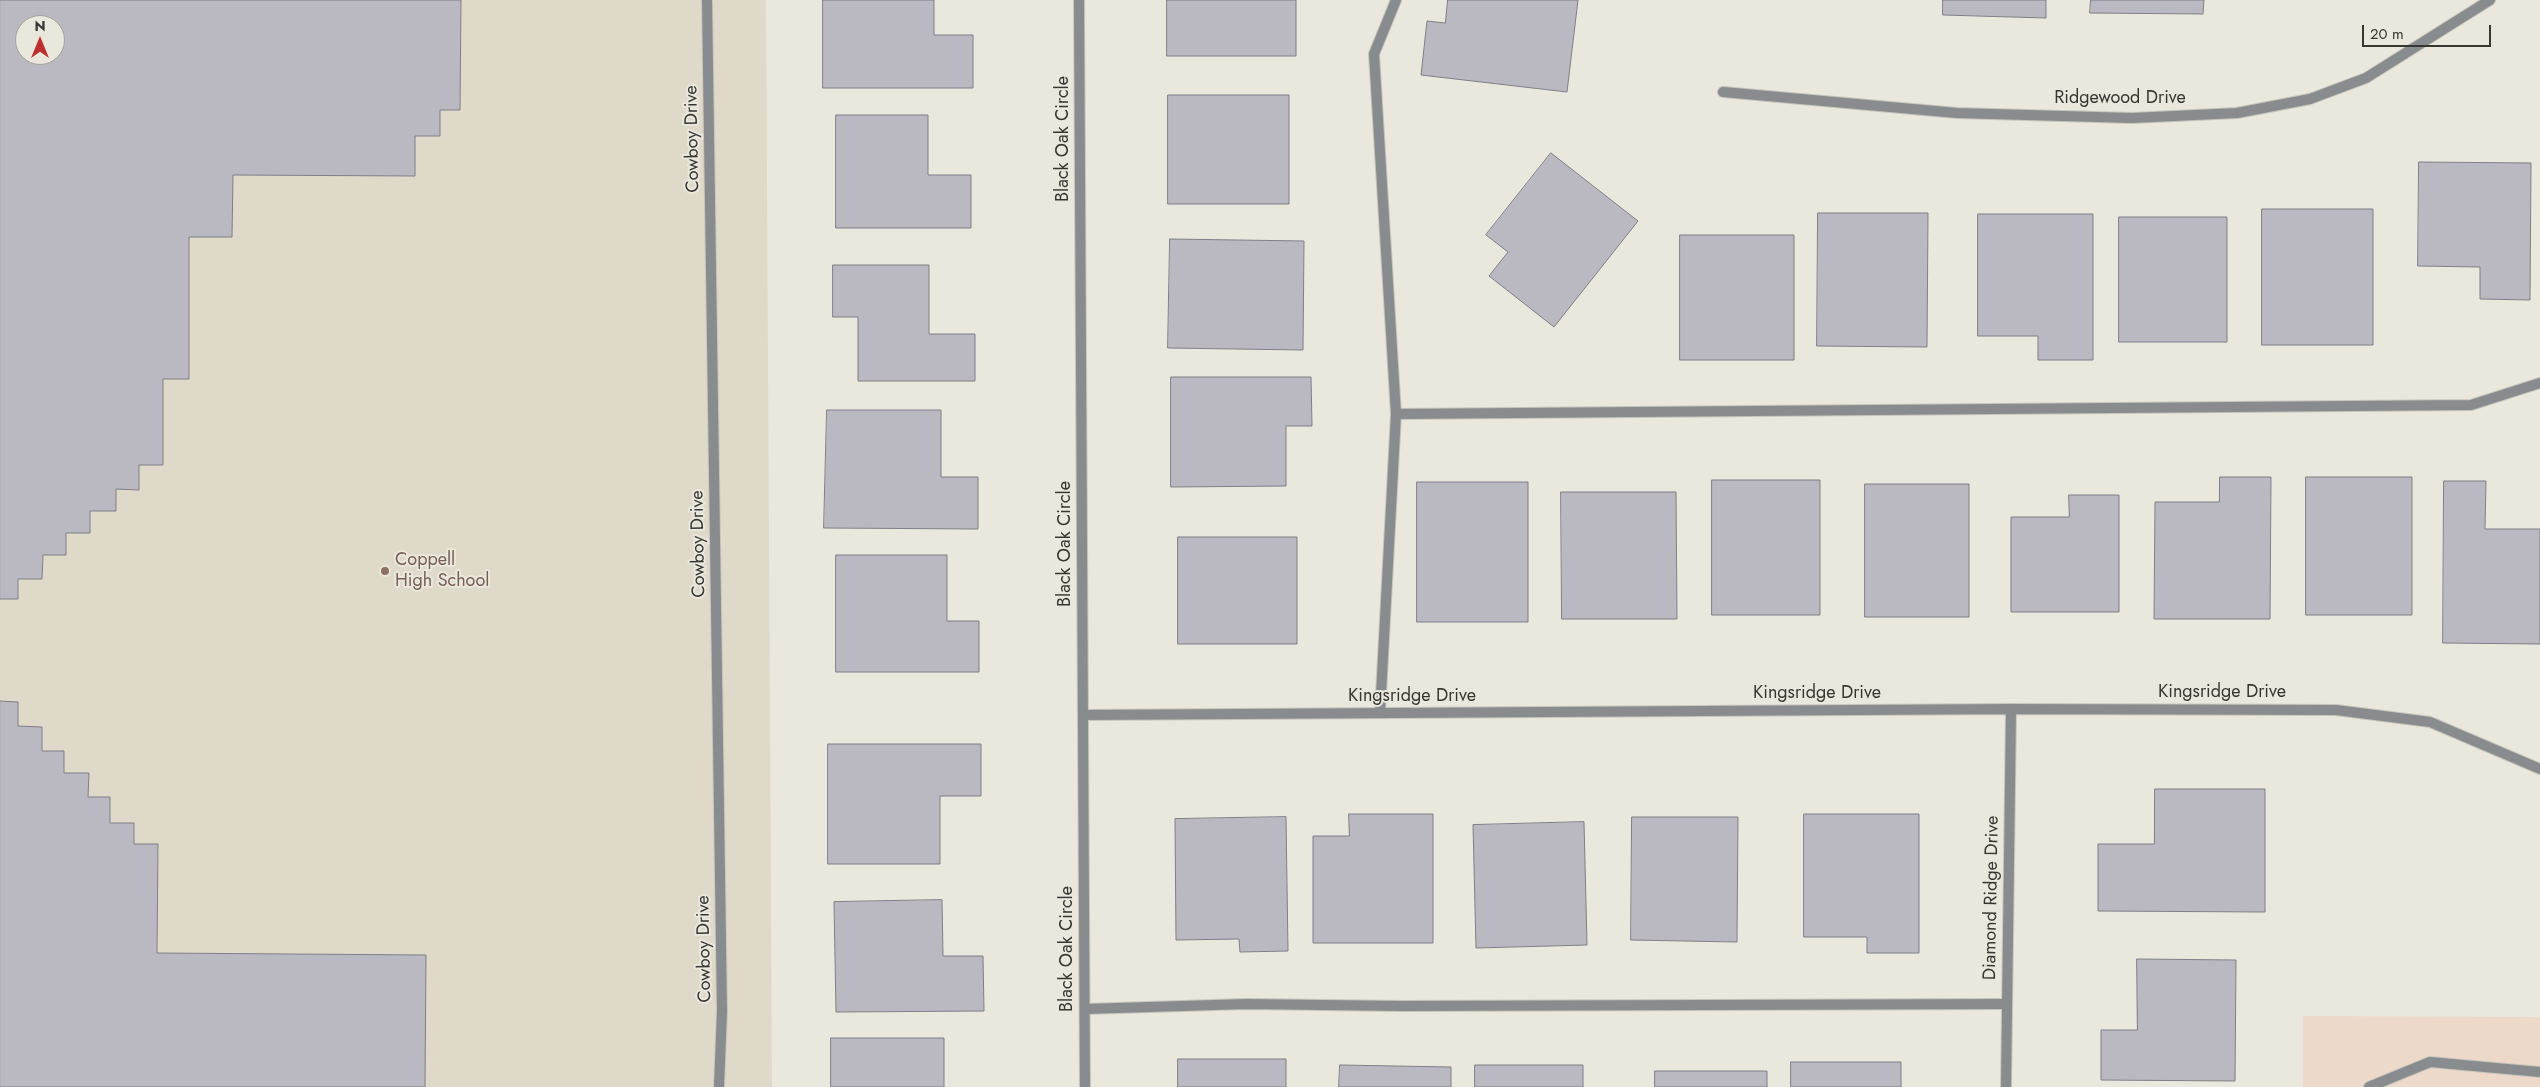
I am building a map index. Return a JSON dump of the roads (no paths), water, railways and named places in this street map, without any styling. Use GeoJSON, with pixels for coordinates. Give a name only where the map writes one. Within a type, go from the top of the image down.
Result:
{"type":"FeatureCollection","features":[{"type":"Feature","properties":{"kind":"street","name":"Cowboy Drive"},"geometry":{"type":"LineString","coordinates":[[707,0],[722,1012],[719,1087]]}},
{"type":"Feature","properties":{"kind":"street","name":"Black Oak Circle"},"geometry":{"type":"LineString","coordinates":[[1079,0],[1085,1087]]}},
{"type":"Feature","properties":{"kind":"street"},"geometry":{"type":"LineString","coordinates":[[1380,713],[1396,414],[1374,54],[1396,0]]}},
{"type":"Feature","properties":{"kind":"street","name":"Ridgewood Drive"},"geometry":{"type":"LineString","coordinates":[[1723,92],[1957,113],[2132,118],[2237,113],[2310,99],[2366,78],[2478,3],[2490,0]]}},
{"type":"Feature","properties":{"kind":"street"},"geometry":{"type":"LineString","coordinates":[[1396,414],[2471,405],[2540,383]]}},
{"type":"Feature","properties":{"kind":"street","name":"Kingsridge Drive"},"geometry":{"type":"LineString","coordinates":[[1084,715],[2011,709],[2336,710],[2430,722],[2540,769]]}},
{"type":"Feature","properties":{"kind":"street","name":"Diamond Ridge Drive"},"geometry":{"type":"LineString","coordinates":[[2006,1087],[2011,709]]}},
{"type":"Feature","properties":{"kind":"street"},"geometry":{"type":"LineString","coordinates":[[1085,1009],[1246,1004],[1401,1006],[2007,1004]]}},
{"type":"Feature","properties":{"kind":"street"},"geometry":{"type":"LineString","coordinates":[[2369,1087],[2430,1062],[2540,1072]]}},
{"type":"Feature","properties":{"kind":"place","name":"Coppell High School"},"geometry":{"type":"Point","coordinates":[385,571]}}]}
